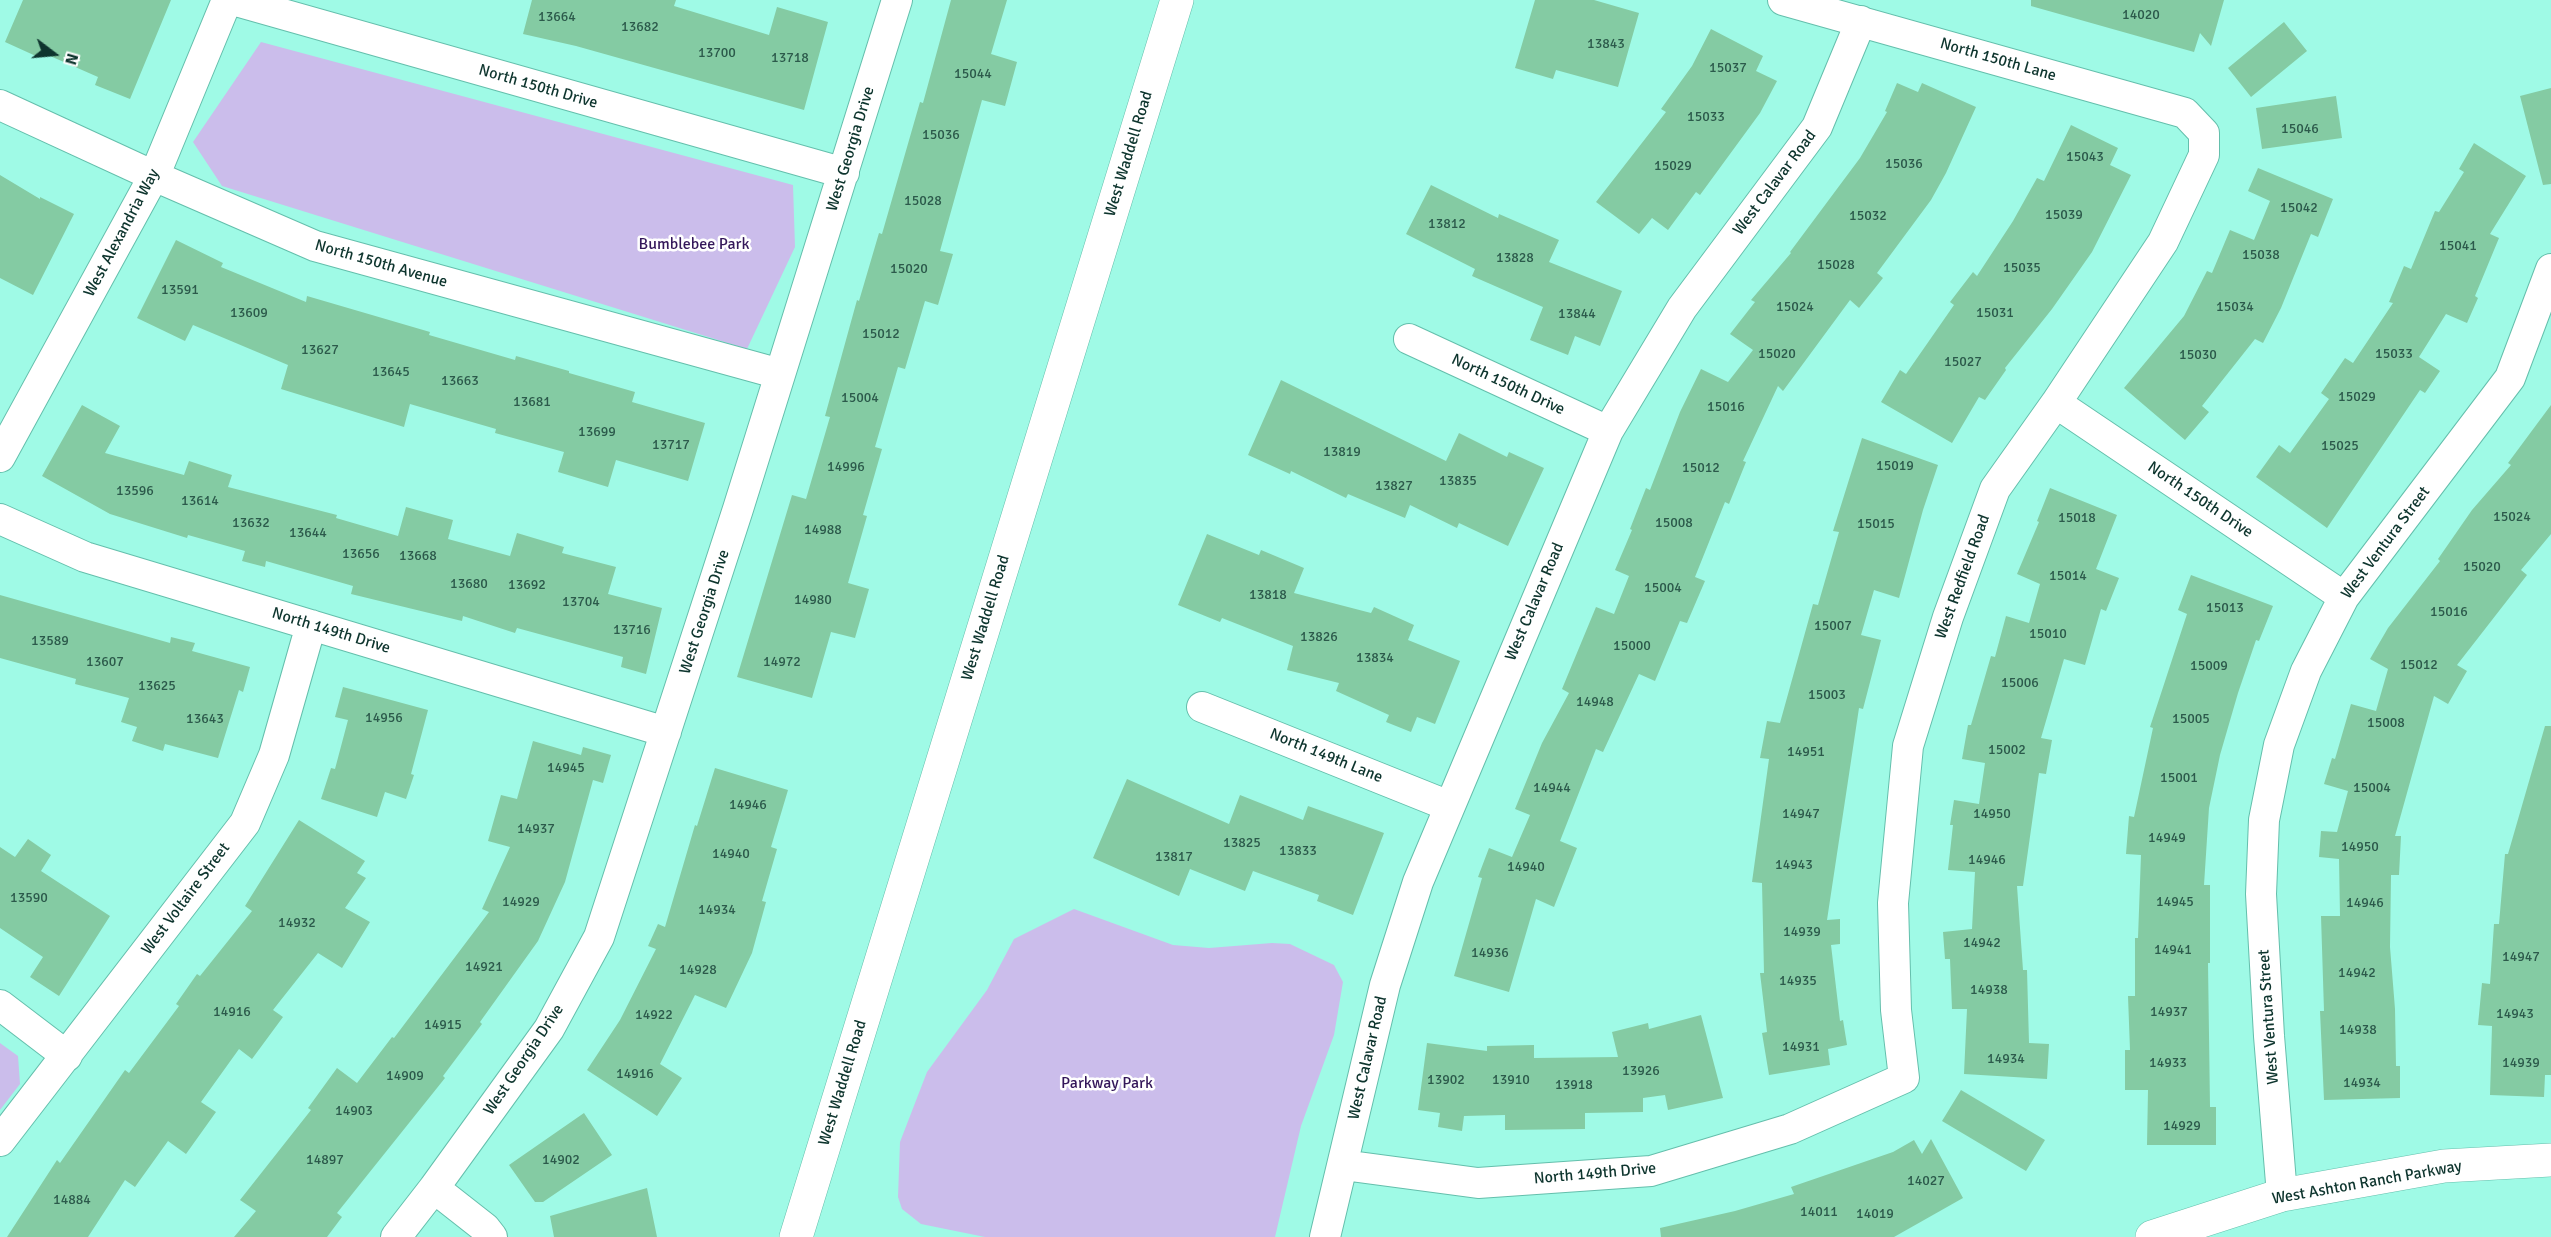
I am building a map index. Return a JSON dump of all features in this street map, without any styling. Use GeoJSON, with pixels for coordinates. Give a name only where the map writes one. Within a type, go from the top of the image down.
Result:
{"type":"FeatureCollection","features":[{"type":"Feature","properties":{"kind":"main road","name":"West Waddell Road"},"geometry":{"type":"LineString","coordinates":[[796,1237],[1177,0]]}},
{"type":"Feature","properties":{"kind":"main road","name":"West Ashton Ranch Parkway"},"geometry":{"type":"LineString","coordinates":[[2152,1237],[2282,1195],[2444,1166],[2551,1160]]}},
{"type":"Feature","properties":{"kind":"street","name":"West Alexandria Way"},"geometry":{"type":"LineString","coordinates":[[0,457],[154,176],[227,0]]}},
{"type":"Feature","properties":{"kind":"street","name":"North 150th Drive"},"geometry":{"type":"LineString","coordinates":[[233,0],[844,173]]}},
{"type":"Feature","properties":{"kind":"street","name":"West Georgia Drive"},"geometry":{"type":"LineString","coordinates":[[396,1237],[549,1029],[599,937],[844,173],[897,0]]}},
{"type":"Feature","properties":{"kind":"street","name":"North 150th Lane"},"geometry":{"type":"LineString","coordinates":[[1783,0],[2186,113],[2204,133]]}},
{"type":"Feature","properties":{"kind":"street","name":"West Calavar Road"},"geometry":{"type":"LineString","coordinates":[[1325,1237],[1385,985],[1418,882],[1608,431],[1682,308],[1817,127],[1861,21]]}},
{"type":"Feature","properties":{"kind":"street","name":"North 150th Avenue"},"geometry":{"type":"LineString","coordinates":[[0,105],[154,176],[315,246],[780,374]]}},
{"type":"Feature","properties":{"kind":"street","name":"West Redfield Road"},"geometry":{"type":"LineString","coordinates":[[1904,1078],[1896,1010],[1893,903],[1908,746],[1948,617],[1995,489],[2056,403],[2163,242],[2204,155],[2204,133]]}},
{"type":"Feature","properties":{"kind":"street","name":"West Ventura Street"},"geometry":{"type":"LineString","coordinates":[[2282,1195],[2269,1036],[2261,894],[2264,820],[2279,745],[2306,671],[2344,597],[2510,378],[2551,269]]}},
{"type":"Feature","properties":{"kind":"street","name":"North 150th Drive"},"geometry":{"type":"LineString","coordinates":[[1409,339],[1608,431]]}},
{"type":"Feature","properties":{"kind":"street","name":"North 150th Drive"},"geometry":{"type":"LineString","coordinates":[[2056,403],[2344,597]]}},
{"type":"Feature","properties":{"kind":"street","name":"North 149th Drive"},"geometry":{"type":"LineString","coordinates":[[0,519],[85,557],[666,732]]}},
{"type":"Feature","properties":{"kind":"street","name":"West Voltaire Street"},"geometry":{"type":"LineString","coordinates":[[0,1141],[245,823],[274,755],[311,625]]}},
{"type":"Feature","properties":{"kind":"street","name":"North 149th Lane"},"geometry":{"type":"LineString","coordinates":[[1202,707],[1449,806]]}},
{"type":"Feature","properties":{"kind":"street"},"geometry":{"type":"LineString","coordinates":[[0,1005],[67,1056]]}},
{"type":"Feature","properties":{"kind":"street","name":"North 149th Drive"},"geometry":{"type":"LineString","coordinates":[[1343,1165],[1478,1183],[1651,1171],[1790,1129],[1904,1078]]}},
{"type":"Feature","properties":{"kind":"street"},"geometry":{"type":"LineString","coordinates":[[434,1188],[485,1228],[492,1237]]}},
{"type":"Feature","properties":{"kind":"green space","name":"Bumblebee Park"},"geometry":{"type":"Polygon","coordinates":[[[261,42],[793,185],[795,247],[747,349],[222,186],[193,142],[261,42]]]}},
{"type":"Feature","properties":{"kind":"green space","name":"Parkway Park"},"geometry":{"type":"Polygon","coordinates":[[[1074,909],[1173,945],[1209,948],[1272,943],[1290,944],[1334,965],[1343,982],[1334,1035],[1301,1126],[1275,1237],[985,1237],[921,1224],[902,1209],[898,1197],[900,1142],[927,1072],[987,990],[1014,939],[1074,909]]]}},
{"type":"Feature","properties":{"kind":"green space"},"geometry":{"type":"Polygon","coordinates":[[[0,1043],[18,1056],[20,1084],[0,1110],[0,1043]]]}},
{"type":"Feature","properties":{"kind":"building"},"geometry":{"type":"Polygon","coordinates":[[[23,0],[171,0],[130,99],[95,85],[98,77],[41,52],[38,57],[5,42],[23,0]]]}},
{"type":"Feature","properties":{"kind":"building"},"geometry":{"type":"Polygon","coordinates":[[[532,0],[676,0],[674,6],[769,35],[777,7],[828,22],[804,110],[576,46],[523,34],[532,0]]]}},
{"type":"Feature","properties":{"kind":"building"},"geometry":{"type":"Polygon","coordinates":[[[951,0],[1007,0],[991,54],[1017,62],[1005,106],[982,100],[940,251],[953,254],[938,305],[925,301],[905,369],[898,367],[875,447],[882,449],[863,515],[867,516],[848,583],[869,589],[855,638],[831,632],[812,698],[737,677],[792,495],[806,499],[830,417],[825,416],[857,300],[859,301],[879,233],[882,234],[920,102],[923,103],[951,0]]]}},
{"type":"Feature","properties":{"kind":"building"},"geometry":{"type":"Polygon","coordinates":[[[1535,0],[1594,0],[1639,13],[1618,87],[1556,70],[1553,79],[1515,68],[1535,0]]]}},
{"type":"Feature","properties":{"kind":"building"},"geometry":{"type":"Polygon","coordinates":[[[2031,0],[2224,0],[2211,46],[2200,33],[2194,52],[2031,6],[2031,0]]]}},
{"type":"Feature","properties":{"kind":"building"},"geometry":{"type":"Polygon","coordinates":[[[2284,22],[2307,51],[2251,97],[2228,68],[2284,22]]]}},
{"type":"Feature","properties":{"kind":"building"},"geometry":{"type":"Polygon","coordinates":[[[1711,29],[1763,56],[1756,71],[1777,81],[1760,113],[1700,195],[1696,192],[1668,230],[1652,218],[1639,234],[1596,202],[1666,112],[1661,109],[1692,66],[1711,29]]]}},
{"type":"Feature","properties":{"kind":"building"},"geometry":{"type":"Polygon","coordinates":[[[1897,83],[1918,92],[1922,83],[1976,107],[1946,173],[1931,200],[1877,273],[1883,278],[1859,308],[1850,300],[1783,391],[1778,386],[1743,461],[1746,462],[1729,504],[1725,502],[1695,577],[1705,581],[1687,623],[1680,621],[1655,681],[1639,674],[1603,752],[1596,749],[1560,841],[1577,848],[1554,907],[1536,899],[1509,992],[1454,976],[1482,878],[1478,877],[1489,848],[1512,857],[1530,815],[1515,809],[1542,743],[1569,693],[1562,689],[1596,607],[1614,614],[1629,576],[1615,570],[1646,488],[1650,490],[1680,412],[1701,369],[1728,382],[1753,350],[1730,334],[1755,302],[1751,300],[1791,253],[1860,158],[1887,112],[1885,111],[1897,83]]]}},
{"type":"Feature","properties":{"kind":"building"},"geometry":{"type":"Polygon","coordinates":[[[2551,88],[2551,184],[2543,185],[2520,96],[2551,88]]]}},
{"type":"Feature","properties":{"kind":"building"},"geometry":{"type":"Polygon","coordinates":[[[2336,96],[2342,138],[2262,149],[2256,108],[2336,96]]]}},
{"type":"Feature","properties":{"kind":"building"},"geometry":{"type":"Polygon","coordinates":[[[2071,125],[2118,148],[2110,165],[2131,175],[2092,252],[2052,309],[2005,368],[2006,370],[1985,400],[1979,397],[1952,443],[1881,402],[1900,370],[1906,374],[1954,305],[1950,302],[1973,272],[1977,276],[2013,221],[2037,178],[2044,181],[2071,125]]]}},
{"type":"Feature","properties":{"kind":"building"},"geometry":{"type":"Polygon","coordinates":[[[2474,143],[2526,176],[2490,234],[2499,238],[2475,296],[2478,298],[2467,323],[2446,314],[2419,357],[2440,371],[2425,393],[2420,390],[2327,528],[2256,477],[2279,445],[2290,453],[2329,399],[2321,393],[2345,358],[2353,363],[2393,303],[2389,302],[2404,266],[2411,269],[2435,211],[2439,212],[2464,172],[2459,169],[2474,143]]]}},
{"type":"Feature","properties":{"kind":"building"},"geometry":{"type":"Polygon","coordinates":[[[2258,168],[2333,199],[2318,237],[2311,234],[2281,308],[2263,343],[2255,339],[2202,406],[2209,412],[2185,440],[2124,388],[2184,316],[2207,271],[2212,273],[2230,230],[2254,240],[2270,201],[2248,191],[2258,168]]]}},
{"type":"Feature","properties":{"kind":"building"},"geometry":{"type":"Polygon","coordinates":[[[0,175],[40,199],[40,197],[74,214],[33,295],[0,278],[0,175]]]}},
{"type":"Feature","properties":{"kind":"building"},"geometry":{"type":"Polygon","coordinates":[[[1431,185],[1498,218],[1499,214],[1559,240],[1549,262],[1622,291],[1600,346],[1575,336],[1568,355],[1530,340],[1543,307],[1472,276],[1475,269],[1406,234],[1431,185]]]}},
{"type":"Feature","properties":{"kind":"building"},"geometry":{"type":"Polygon","coordinates":[[[176,240],[223,263],[221,267],[306,302],[307,296],[515,360],[516,356],[569,371],[569,373],[635,392],[632,402],[705,423],[688,481],[616,460],[608,487],[558,472],[564,452],[495,433],[496,429],[410,404],[404,427],[281,389],[288,365],[193,325],[185,341],[137,318],[176,240]]]}},
{"type":"Feature","properties":{"kind":"building"},"geometry":{"type":"Polygon","coordinates":[[[1281,380],[1446,461],[1459,433],[1507,457],[1509,452],[1544,468],[1508,546],[1459,523],[1457,528],[1410,505],[1405,518],[1348,494],[1346,498],[1291,471],[1290,474],[1248,455],[1281,380]]]}},
{"type":"Feature","properties":{"kind":"building"},"geometry":{"type":"Polygon","coordinates":[[[82,405],[120,426],[105,453],[184,475],[189,461],[232,475],[228,487],[337,515],[336,518],[398,536],[406,507],[453,520],[448,539],[510,556],[517,533],[564,547],[562,553],[616,567],[608,594],[662,608],[646,674],[621,667],[623,657],[517,628],[515,633],[463,616],[462,621],[351,594],[353,586],[266,561],[265,567],[242,561],[245,551],[188,535],[187,538],[110,514],[42,476],[82,405]]]}},
{"type":"Feature","properties":{"kind":"building"},"geometry":{"type":"Polygon","coordinates":[[[2551,405],[2551,534],[2521,570],[2527,575],[2457,665],[2467,671],[2448,704],[2434,696],[2395,836],[2401,836],[2399,875],[2391,875],[2390,947],[2395,1009],[2396,1066],[2400,1066],[2400,1098],[2324,1100],[2320,1011],[2324,1011],[2321,916],[2340,916],[2339,859],[2319,857],[2321,831],[2337,832],[2348,791],[2324,784],[2332,758],[2335,759],[2351,704],[2376,711],[2388,669],[2370,659],[2388,628],[2440,561],[2438,559],[2472,510],[2511,465],[2508,463],[2551,405]]]}},
{"type":"Feature","properties":{"kind":"building"},"geometry":{"type":"Polygon","coordinates":[[[1862,438],[1938,465],[1899,598],[1874,590],[1861,635],[1881,640],[1863,709],[1859,708],[1827,920],[1840,919],[1840,944],[1831,945],[1840,1021],[1843,1020],[1847,1045],[1828,1049],[1830,1065],[1769,1075],[1762,1033],[1767,1032],[1760,973],[1764,973],[1762,883],[1752,882],[1769,759],[1760,758],[1767,721],[1780,723],[1813,604],[1818,605],[1839,532],[1833,531],[1862,438]]]}},
{"type":"Feature","properties":{"kind":"building"},"geometry":{"type":"Polygon","coordinates":[[[2050,488],[2117,515],[2096,569],[2119,578],[2106,611],[2101,609],[2085,665],[2064,659],[2041,738],[2052,740],[2046,774],[2039,773],[2023,886],[2017,886],[2023,970],[2027,970],[2029,1043],[2049,1044],[2047,1079],[1964,1074],[1967,1009],[1952,1009],[1950,959],[1945,959],[1943,932],[1972,929],[1975,872],[1948,870],[1953,825],[1950,825],[1954,800],[1979,804],[1985,763],[1962,759],[1968,725],[1971,725],[1991,656],[1995,657],[2006,616],[2029,623],[2040,584],[2017,574],[2039,522],[2037,521],[2050,488]]]}},
{"type":"Feature","properties":{"kind":"building"},"geometry":{"type":"Polygon","coordinates":[[[1207,534],[1259,555],[1261,550],[1304,568],[1294,593],[1371,613],[1374,607],[1414,625],[1408,640],[1460,661],[1435,724],[1417,717],[1411,732],[1386,722],[1389,715],[1336,691],[1339,683],[1287,670],[1293,646],[1222,618],[1220,622],[1178,605],[1207,534]]]}},
{"type":"Feature","properties":{"kind":"building"},"geometry":{"type":"Polygon","coordinates":[[[2191,575],[2273,606],[2259,641],[2256,640],[2238,693],[2220,755],[2209,808],[2204,885],[2210,885],[2210,963],[2208,963],[2210,1107],[2216,1107],[2216,1145],[2147,1145],[2148,1090],[2125,1090],[2125,1050],[2130,1050],[2128,996],[2135,996],[2135,938],[2138,938],[2141,855],[2126,854],[2129,816],[2134,817],[2153,728],[2150,727],[2187,614],[2178,610],[2191,575]]]}},
{"type":"Feature","properties":{"kind":"building"},"geometry":{"type":"Polygon","coordinates":[[[0,595],[170,643],[171,637],[195,643],[192,651],[250,667],[243,692],[239,690],[218,758],[165,744],[163,751],[132,741],[137,727],[121,722],[129,698],[75,684],[76,679],[0,658],[0,595]]]}},
{"type":"Feature","properties":{"kind":"building"},"geometry":{"type":"Polygon","coordinates":[[[343,687],[428,710],[411,774],[414,775],[406,799],[385,792],[377,817],[321,799],[331,768],[335,769],[348,720],[335,717],[343,687]]]}},
{"type":"Feature","properties":{"kind":"building"},"geometry":{"type":"Polygon","coordinates":[[[2545,726],[2551,726],[2551,1075],[2545,1075],[2544,1097],[2490,1095],[2492,1026],[2478,1025],[2482,983],[2490,984],[2494,924],[2499,924],[2505,854],[2508,854],[2545,726]]]}},
{"type":"Feature","properties":{"kind":"building"},"geometry":{"type":"Polygon","coordinates":[[[533,741],[581,755],[583,747],[611,755],[603,783],[593,780],[565,882],[538,941],[480,1022],[482,1024],[443,1076],[445,1078],[337,1213],[342,1217],[327,1237],[234,1237],[256,1211],[240,1200],[311,1110],[308,1108],[337,1068],[357,1083],[489,912],[482,909],[510,847],[488,841],[501,795],[517,799],[533,741]]]}},
{"type":"Feature","properties":{"kind":"building"},"geometry":{"type":"Polygon","coordinates":[[[715,768],[788,790],[771,847],[777,849],[762,901],[766,902],[752,953],[726,1008],[695,995],[660,1064],[682,1078],[657,1116],[587,1070],[620,1020],[656,949],[648,946],[658,924],[665,927],[695,825],[697,826],[715,768]]]}},
{"type":"Feature","properties":{"kind":"building"},"geometry":{"type":"Polygon","coordinates":[[[1127,779],[1229,824],[1240,795],[1303,820],[1308,806],[1384,833],[1353,915],[1317,901],[1319,895],[1253,871],[1245,891],[1190,869],[1179,896],[1093,858],[1127,779]]]}},
{"type":"Feature","properties":{"kind":"building"},"geometry":{"type":"Polygon","coordinates":[[[299,820],[365,861],[357,873],[366,878],[345,908],[370,922],[342,968],[318,953],[273,1010],[283,1017],[252,1059],[239,1049],[201,1102],[216,1112],[186,1154],[168,1141],[135,1187],[125,1180],[88,1237],[7,1237],[57,1160],[60,1163],[125,1070],[129,1073],[179,1006],[176,1004],[197,974],[200,976],[252,911],[245,906],[299,820]]]}},
{"type":"Feature","properties":{"kind":"building"},"geometry":{"type":"Polygon","coordinates":[[[28,839],[51,855],[41,871],[110,916],[59,996],[30,977],[43,957],[0,928],[0,847],[15,857],[28,839]]]}},
{"type":"Feature","properties":{"kind":"building"},"geometry":{"type":"Polygon","coordinates":[[[1701,1015],[1723,1098],[1668,1110],[1665,1095],[1643,1098],[1643,1112],[1585,1113],[1585,1129],[1505,1130],[1505,1115],[1464,1116],[1462,1131],[1438,1127],[1440,1113],[1418,1110],[1427,1043],[1487,1051],[1487,1046],[1534,1045],[1534,1058],[1618,1057],[1612,1032],[1648,1023],[1649,1029],[1701,1015]]]}},
{"type":"Feature","properties":{"kind":"building"},"geometry":{"type":"Polygon","coordinates":[[[1961,1090],[2045,1140],[2026,1171],[1942,1121],[1961,1090]]]}},
{"type":"Feature","properties":{"kind":"building"},"geometry":{"type":"Polygon","coordinates":[[[584,1113],[612,1155],[543,1202],[535,1202],[509,1165],[584,1113]]]}},
{"type":"Feature","properties":{"kind":"building"},"geometry":{"type":"Polygon","coordinates":[[[1931,1139],[1963,1198],[1894,1237],[1661,1237],[1660,1228],[1735,1211],[1794,1194],[1791,1187],[1893,1152],[1914,1140],[1922,1154],[1931,1139]]]}},
{"type":"Feature","properties":{"kind":"building"},"geometry":{"type":"Polygon","coordinates":[[[647,1188],[657,1237],[554,1237],[550,1216],[647,1188]]]}}]}
